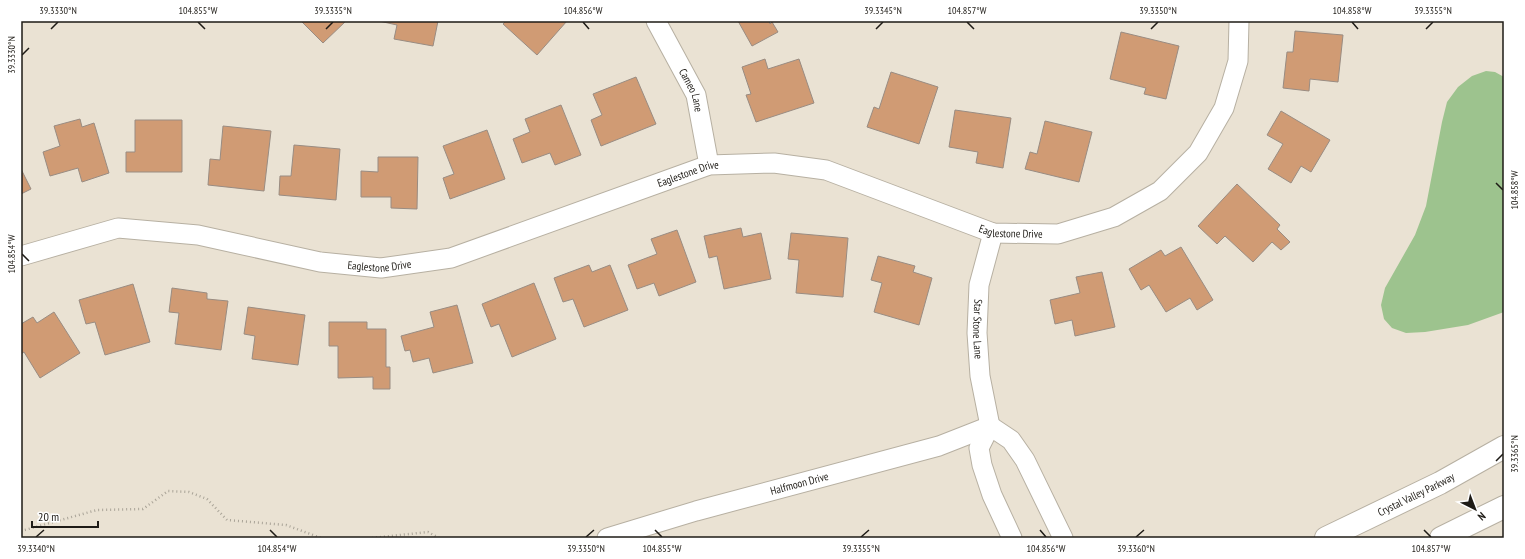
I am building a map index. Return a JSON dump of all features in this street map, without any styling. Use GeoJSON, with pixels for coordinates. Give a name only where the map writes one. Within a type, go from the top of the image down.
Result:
{"type":"FeatureCollection","features":[{"type":"Feature","properties":{"kind":"main road","name":"Crystal Valley Parkway"},"geometry":{"type":"LineString","coordinates":[[1326,538],[1440,483],[1504,447]]}},
{"type":"Feature","properties":{"kind":"main road"},"geometry":{"type":"LineString","coordinates":[[1441,538],[1504,507]]}},
{"type":"Feature","properties":{"kind":"street","name":"Cameo Lane"},"geometry":{"type":"LineString","coordinates":[[656,21],[696,95],[709,165]]}},
{"type":"Feature","properties":{"kind":"street","name":"Eaglestone Drive"},"geometry":{"type":"LineString","coordinates":[[21,256],[118,228],[198,235],[320,262],[381,268],[451,258],[709,165],[774,162],[826,170],[992,233],[1058,234],[1114,217],[1160,191],[1198,153],[1224,108],[1238,61],[1239,21]]}},
{"type":"Feature","properties":{"kind":"street","name":"Star Stone Lane"},"geometry":{"type":"LineString","coordinates":[[990,426],[980,376],[977,333],[979,285],[992,233]]}},
{"type":"Feature","properties":{"kind":"street","name":"Halfmoon Drive"},"geometry":{"type":"LineString","coordinates":[[607,538],[704,509],[939,446],[990,426]]}},
{"type":"Feature","properties":{"kind":"street"},"geometry":{"type":"LineString","coordinates":[[1012,538],[992,495],[982,465],[980,448],[990,426],[1012,440],[1025,460],[1063,538]]}},
{"type":"Feature","properties":{"kind":"path"},"geometry":{"type":"LineString","coordinates":[[21,531],[97,510],[143,508],[168,491],[189,492],[207,499],[227,520],[286,525],[321,538]]}},
{"type":"Feature","properties":{"kind":"path"},"geometry":{"type":"LineString","coordinates":[[372,538],[428,532],[439,538]]}},
{"type":"Feature","properties":{"kind":"shaded area"},"geometry":{"type":"Polygon","coordinates":[[[1486,71],[1495,72],[1504,77],[1504,312],[1468,325],[1425,332],[1406,333],[1392,328],[1384,319],[1381,305],[1385,288],[1415,235],[1426,206],[1447,102],[1458,87],[1472,76],[1486,71]]]}},
{"type":"Feature","properties":{"kind":"building"},"geometry":{"type":"Polygon","coordinates":[[[301,21],[346,21],[323,43],[301,21]]]}},
{"type":"Feature","properties":{"kind":"building"},"geometry":{"type":"Polygon","coordinates":[[[379,21],[438,21],[433,46],[394,39],[397,25],[379,21]]]}},
{"type":"Feature","properties":{"kind":"building"},"geometry":{"type":"Polygon","coordinates":[[[506,21],[567,21],[537,55],[503,24],[506,21]]]}},
{"type":"Feature","properties":{"kind":"building"},"geometry":{"type":"Polygon","coordinates":[[[738,21],[769,21],[770,24],[772,22],[778,32],[752,46],[738,21]]]}},
{"type":"Feature","properties":{"kind":"building"},"geometry":{"type":"Polygon","coordinates":[[[1295,31],[1343,35],[1338,82],[1310,79],[1309,91],[1283,88],[1287,52],[1293,52],[1295,31]]]}},
{"type":"Feature","properties":{"kind":"building"},"geometry":{"type":"Polygon","coordinates":[[[1121,32],[1179,46],[1166,99],[1144,94],[1146,88],[1110,79],[1121,32]]]}},
{"type":"Feature","properties":{"kind":"building"},"geometry":{"type":"Polygon","coordinates":[[[765,59],[768,69],[799,59],[814,103],[756,122],[746,95],[751,94],[742,67],[765,59]]]}},
{"type":"Feature","properties":{"kind":"building"},"geometry":{"type":"Polygon","coordinates":[[[891,72],[938,87],[919,144],[867,127],[874,107],[879,109],[891,72]]]}},
{"type":"Feature","properties":{"kind":"building"},"geometry":{"type":"Polygon","coordinates":[[[636,77],[656,124],[601,146],[591,120],[602,115],[593,94],[636,77]]]}},
{"type":"Feature","properties":{"kind":"building"},"geometry":{"type":"Polygon","coordinates":[[[561,105],[581,155],[555,165],[550,153],[522,163],[513,139],[530,132],[525,119],[561,105]]]}},
{"type":"Feature","properties":{"kind":"building"},"geometry":{"type":"Polygon","coordinates":[[[955,110],[1011,118],[1003,168],[976,163],[978,152],[949,147],[955,110]]]}},
{"type":"Feature","properties":{"kind":"building"},"geometry":{"type":"Polygon","coordinates":[[[1281,111],[1330,140],[1311,172],[1301,166],[1291,183],[1268,169],[1283,144],[1267,135],[1281,111]]]}},
{"type":"Feature","properties":{"kind":"building"},"geometry":{"type":"Polygon","coordinates":[[[80,119],[82,127],[94,123],[109,173],[82,182],[78,168],[50,176],[43,152],[60,146],[54,126],[80,119]]]}},
{"type":"Feature","properties":{"kind":"building"},"geometry":{"type":"Polygon","coordinates":[[[135,120],[182,120],[182,172],[126,172],[126,152],[135,152],[135,120]]]}},
{"type":"Feature","properties":{"kind":"building"},"geometry":{"type":"Polygon","coordinates":[[[1045,121],[1092,132],[1079,182],[1025,169],[1030,152],[1037,154],[1045,121]]]}},
{"type":"Feature","properties":{"kind":"building"},"geometry":{"type":"Polygon","coordinates":[[[223,126],[271,131],[264,191],[208,185],[210,159],[220,160],[223,126]]]}},
{"type":"Feature","properties":{"kind":"building"},"geometry":{"type":"Polygon","coordinates":[[[487,130],[505,179],[450,199],[443,178],[454,174],[443,146],[487,130]]]}},
{"type":"Feature","properties":{"kind":"building"},"geometry":{"type":"Polygon","coordinates":[[[294,145],[340,149],[336,200],[279,195],[280,176],[291,176],[294,145]]]}},
{"type":"Feature","properties":{"kind":"building"},"geometry":{"type":"Polygon","coordinates":[[[378,157],[418,157],[417,209],[391,208],[391,197],[361,197],[361,171],[378,172],[378,157]]]}},
{"type":"Feature","properties":{"kind":"building"},"geometry":{"type":"Polygon","coordinates":[[[21,169],[31,189],[21,194],[21,169]]]}},
{"type":"Feature","properties":{"kind":"building"},"geometry":{"type":"Polygon","coordinates":[[[1237,184],[1280,225],[1277,229],[1290,242],[1281,250],[1272,242],[1253,262],[1225,236],[1217,244],[1198,226],[1237,184]]]}},
{"type":"Feature","properties":{"kind":"building"},"geometry":{"type":"Polygon","coordinates":[[[741,228],[743,237],[761,233],[771,279],[724,289],[717,256],[709,258],[704,236],[741,228]]]}},
{"type":"Feature","properties":{"kind":"building"},"geometry":{"type":"Polygon","coordinates":[[[677,230],[696,282],[659,296],[654,283],[637,289],[628,265],[657,254],[651,239],[677,230]]]}},
{"type":"Feature","properties":{"kind":"building"},"geometry":{"type":"Polygon","coordinates":[[[791,233],[848,238],[843,297],[796,293],[799,260],[788,259],[791,233]]]}},
{"type":"Feature","properties":{"kind":"building"},"geometry":{"type":"Polygon","coordinates":[[[1181,247],[1213,300],[1197,310],[1190,298],[1166,312],[1149,285],[1141,290],[1129,269],[1161,250],[1165,256],[1181,247]]]}},
{"type":"Feature","properties":{"kind":"building"},"geometry":{"type":"Polygon","coordinates":[[[878,256],[915,266],[913,272],[932,278],[919,325],[874,312],[882,283],[871,280],[878,256]]]}},
{"type":"Feature","properties":{"kind":"building"},"geometry":{"type":"Polygon","coordinates":[[[589,265],[592,272],[610,265],[628,310],[584,327],[573,299],[563,302],[554,278],[589,265]]]}},
{"type":"Feature","properties":{"kind":"building"},"geometry":{"type":"Polygon","coordinates":[[[1102,272],[1115,327],[1075,336],[1072,320],[1055,324],[1050,300],[1080,293],[1076,277],[1102,272]]]}},
{"type":"Feature","properties":{"kind":"building"},"geometry":{"type":"Polygon","coordinates":[[[534,283],[556,339],[512,357],[499,324],[491,327],[482,304],[534,283]]]}},
{"type":"Feature","properties":{"kind":"building"},"geometry":{"type":"Polygon","coordinates":[[[133,284],[150,342],[105,355],[95,322],[86,324],[79,300],[133,284]]]}},
{"type":"Feature","properties":{"kind":"building"},"geometry":{"type":"Polygon","coordinates":[[[172,288],[207,293],[207,299],[228,301],[221,350],[175,344],[179,313],[169,312],[172,288]]]}},
{"type":"Feature","properties":{"kind":"building"},"geometry":{"type":"Polygon","coordinates":[[[457,305],[473,363],[433,373],[429,358],[413,362],[410,350],[405,351],[401,336],[434,327],[430,312],[457,305]]]}},
{"type":"Feature","properties":{"kind":"building"},"geometry":{"type":"Polygon","coordinates":[[[248,307],[305,315],[298,365],[252,359],[255,336],[244,334],[248,307]]]}},
{"type":"Feature","properties":{"kind":"building"},"geometry":{"type":"Polygon","coordinates":[[[54,312],[80,353],[40,378],[24,352],[21,354],[21,324],[33,317],[37,323],[54,312]]]}},
{"type":"Feature","properties":{"kind":"building"},"geometry":{"type":"Polygon","coordinates":[[[329,322],[367,322],[367,329],[386,329],[386,367],[390,367],[390,389],[373,389],[373,377],[338,378],[338,346],[329,346],[329,322]]]}}]}
